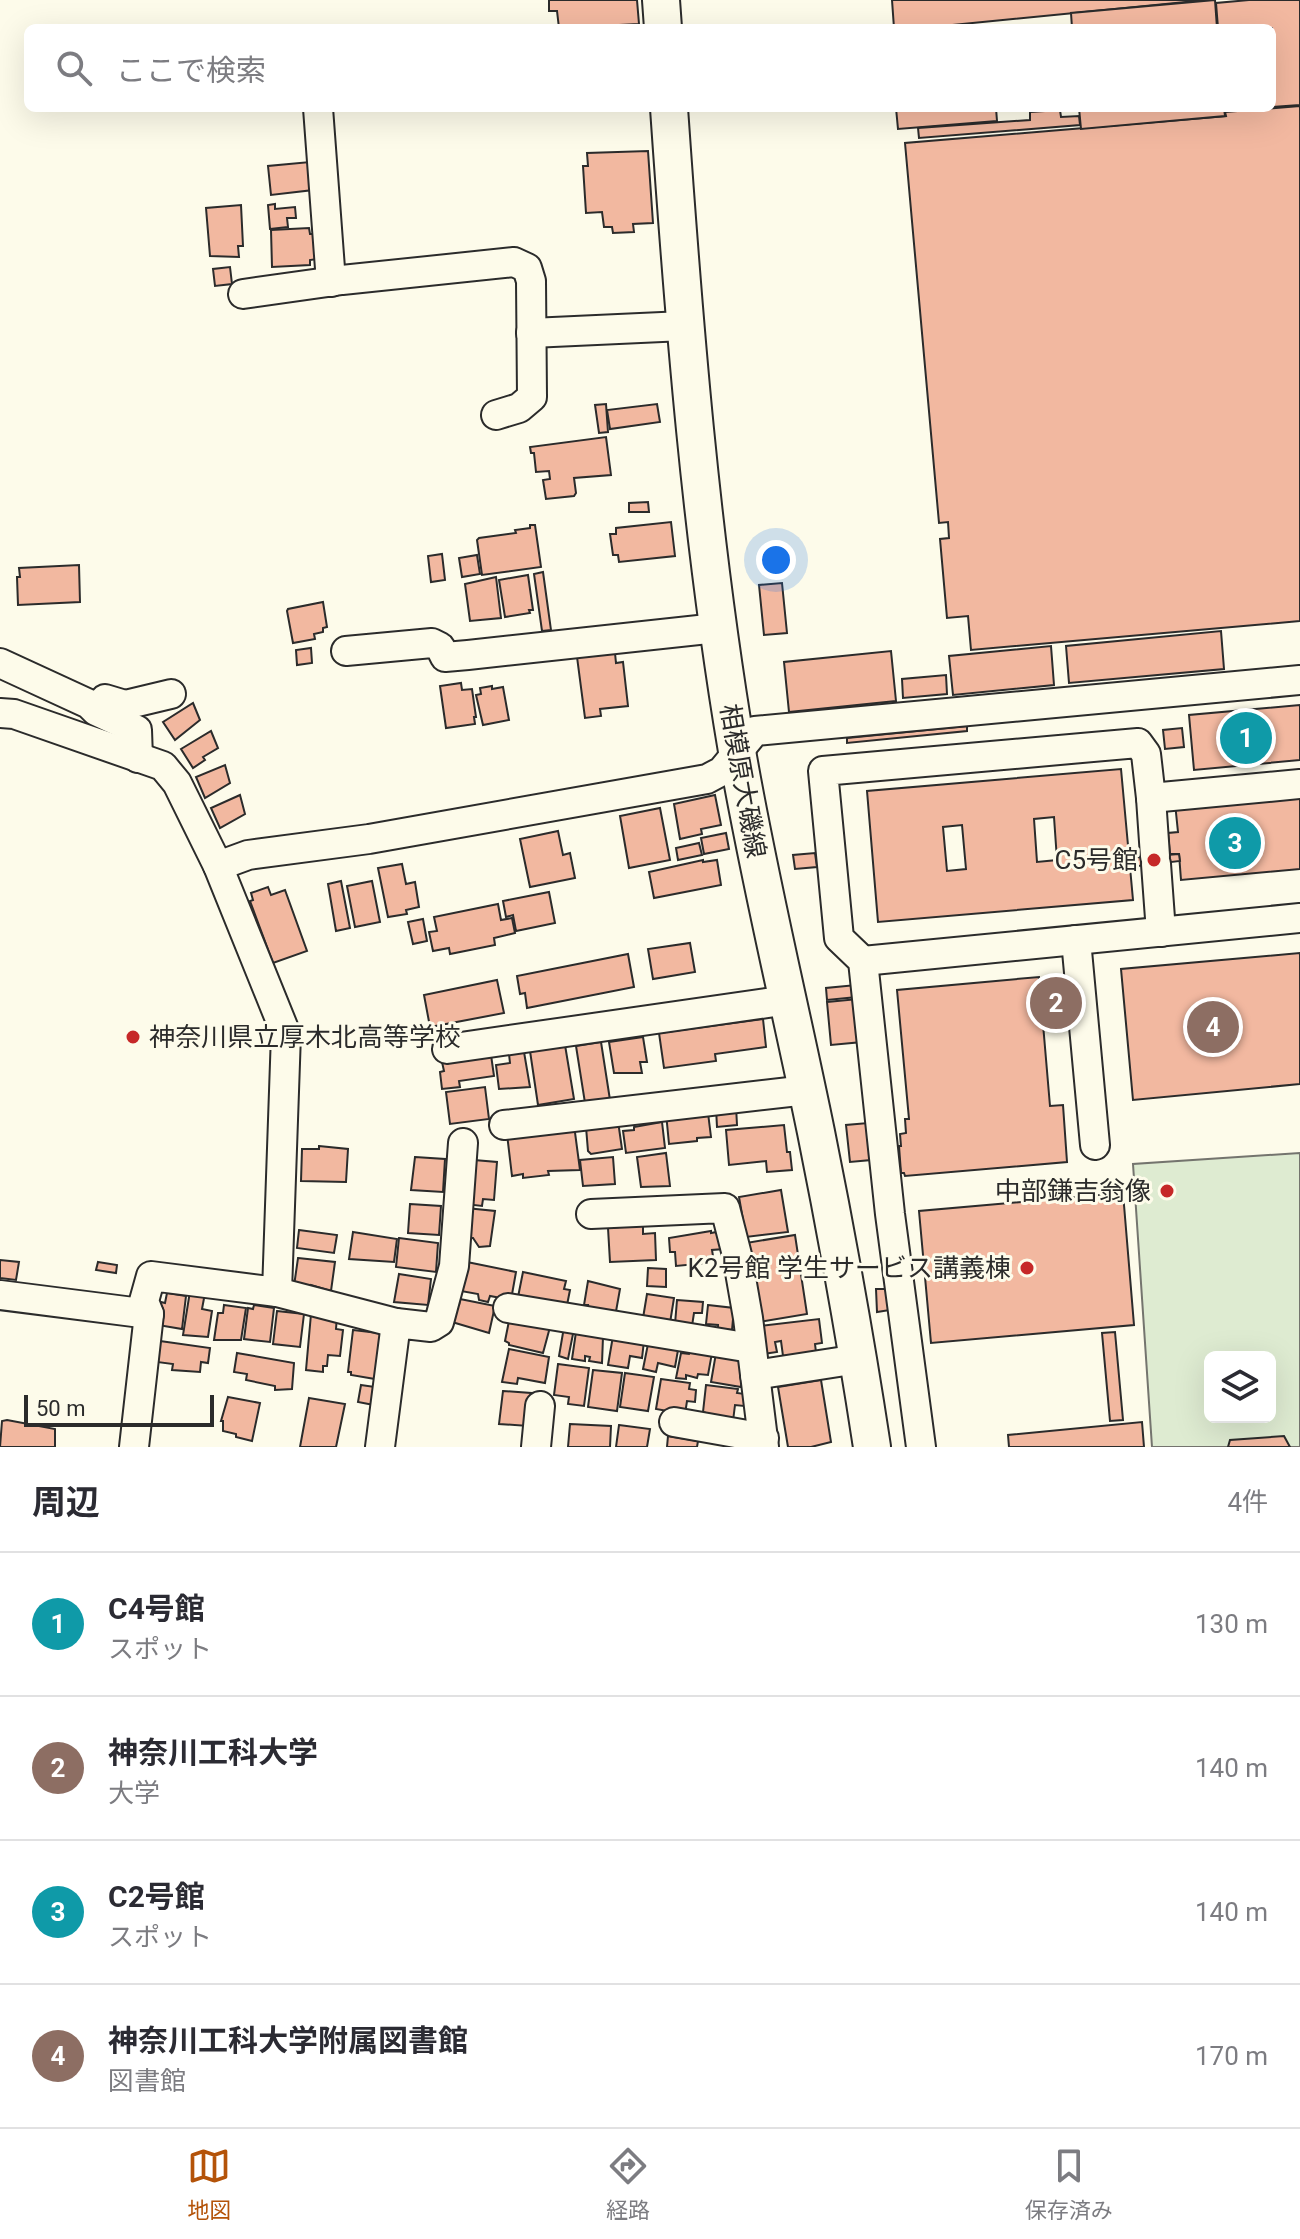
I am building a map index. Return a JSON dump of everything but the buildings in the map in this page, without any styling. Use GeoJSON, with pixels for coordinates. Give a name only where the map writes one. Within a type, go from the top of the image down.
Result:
{"type":"FeatureCollection","features":[{"type":"Feature","properties":{"kind":"main road"},"geometry":{"type":"LineString","coordinates":[[661,0],[663,24]]}},
{"type":"Feature","properties":{"kind":"main road","name":"相模原大磯線"},"geometry":{"type":"LineString","coordinates":[[669,112],[684,326],[717,628],[755,853],[807,1090],[872,1447]]}},
{"type":"Feature","properties":{"kind":"street"},"geometry":{"type":"LineString","coordinates":[[318,112],[331,282]]}},
{"type":"Feature","properties":{"kind":"street"},"geometry":{"type":"LineString","coordinates":[[243,294],[514,262],[527,268],[531,281],[532,397],[519,408],[496,415]]}},
{"type":"Feature","properties":{"kind":"street"},"geometry":{"type":"LineString","coordinates":[[531,333],[684,326]]}},
{"type":"Feature","properties":{"kind":"street"},"geometry":{"type":"LineString","coordinates":[[346,651],[432,643],[440,647],[445,657],[469,664],[558,656],[717,628]]}},
{"type":"Feature","properties":{"kind":"street"},"geometry":{"type":"LineString","coordinates":[[0,663],[137,730],[138,758]]}},
{"type":"Feature","properties":{"kind":"street"},"geometry":{"type":"LineString","coordinates":[[218,866],[248,855],[369,839],[707,779],[722,771],[755,731],[1300,680]]}},
{"type":"Feature","properties":{"kind":"street"},"geometry":{"type":"LineString","coordinates":[[96,711],[105,699],[125,705],[171,694]]}},
{"type":"Feature","properties":{"kind":"street"},"geometry":{"type":"LineString","coordinates":[[0,713],[14,714],[163,766],[177,783],[218,866],[286,1034],[277,1292]]}},
{"type":"Feature","properties":{"kind":"street"},"geometry":{"type":"LineString","coordinates":[[921,1447],[890,1214],[863,961],[839,938],[823,771],[1138,743],[1146,754],[1161,932]]}},
{"type":"Feature","properties":{"kind":"street"},"geometry":{"type":"LineString","coordinates":[[1151,798],[1300,784]]}},
{"type":"Feature","properties":{"kind":"street"},"geometry":{"type":"LineString","coordinates":[[863,961],[1300,918]]}},
{"type":"Feature","properties":{"kind":"street"},"geometry":{"type":"LineString","coordinates":[[1076,940],[1095,1145]]}},
{"type":"Feature","properties":{"kind":"street"},"geometry":{"type":"LineString","coordinates":[[447,1049],[788,1000]]}},
{"type":"Feature","properties":{"kind":"street"},"geometry":{"type":"LineString","coordinates":[[504,1125],[655,1095],[807,1090]]}},
{"type":"Feature","properties":{"kind":"street"},"geometry":{"type":"LineString","coordinates":[[134,1447],[149,1314],[144,1301],[151,1276],[277,1292],[396,1323],[431,1327],[439,1322],[454,1266],[463,1143]]}},
{"type":"Feature","properties":{"kind":"street"},"geometry":{"type":"LineString","coordinates":[[591,1214],[725,1208],[739,1267],[764,1443],[674,1422]]}},
{"type":"Feature","properties":{"kind":"street"},"geometry":{"type":"LineString","coordinates":[[0,1295],[149,1314]]}},
{"type":"Feature","properties":{"kind":"street"},"geometry":{"type":"LineString","coordinates":[[508,1308],[753,1362],[858,1359]]}},
{"type":"Feature","properties":{"kind":"street"},"geometry":{"type":"LineString","coordinates":[[380,1447],[396,1323]]}},
{"type":"Feature","properties":{"kind":"street"},"geometry":{"type":"LineString","coordinates":[[536,1447],[540,1406]]}},
{"type":"Feature","properties":{"kind":"green space"},"geometry":{"type":"Polygon","coordinates":[[[1300,1153],[1300,1447],[1152,1447],[1133,1164],[1300,1153]]]}},
{"type":"Feature","properties":{"kind":"place","name":"C4号館"},"geometry":{"type":"Point","coordinates":[1246,738]}},
{"type":"Feature","properties":{"kind":"place","name":"C2号館"},"geometry":{"type":"Point","coordinates":[1235,843]}},
{"type":"Feature","properties":{"kind":"place","name":"C5号館"},"geometry":{"type":"Point","coordinates":[1154,860]}},
{"type":"Feature","properties":{"kind":"place","name":"神奈川工科大学"},"geometry":{"type":"Point","coordinates":[1056,1003]}},
{"type":"Feature","properties":{"kind":"place","name":"神奈川工科大学附属図書館"},"geometry":{"type":"Point","coordinates":[1213,1027]}},
{"type":"Feature","properties":{"kind":"place","name":"神奈川県立厚木北高等学校"},"geometry":{"type":"Point","coordinates":[133,1037]}},
{"type":"Feature","properties":{"kind":"place","name":"中部鎌吉翁像"},"geometry":{"type":"Point","coordinates":[1167,1191]}},
{"type":"Feature","properties":{"kind":"place","name":"K2号館 学生サービス講義棟"},"geometry":{"type":"Point","coordinates":[1027,1268]}}]}
